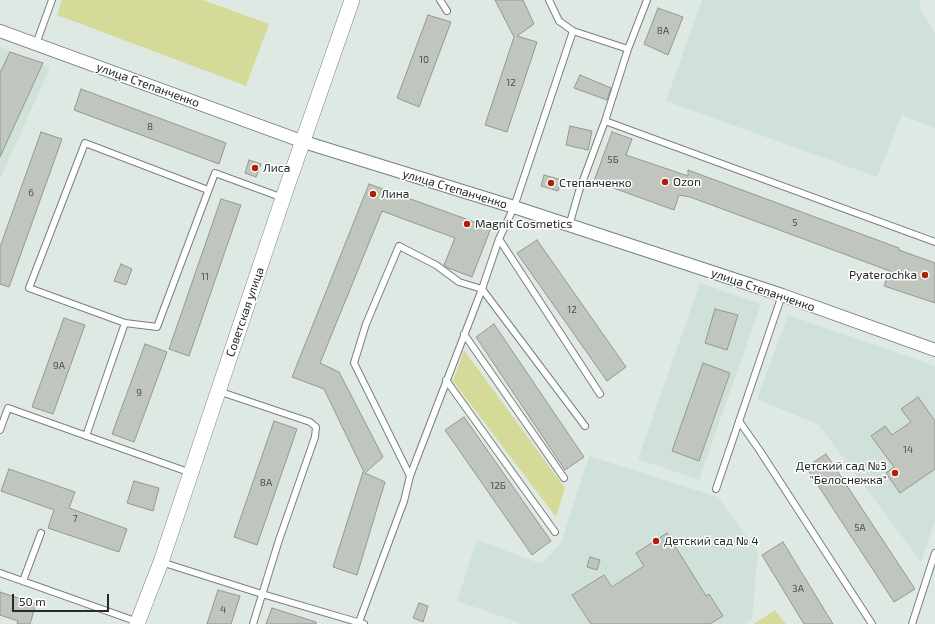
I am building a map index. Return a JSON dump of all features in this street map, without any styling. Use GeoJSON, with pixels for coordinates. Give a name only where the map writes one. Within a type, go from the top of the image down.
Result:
{"type":"FeatureCollection","features":[{"type":"Feature","properties":{"kind":"street","name":"Советская улица"},"geometry":{"type":"LineString","coordinates":[[138,623],[161,562],[283,198],[304,142],[352,0]]}},
{"type":"Feature","properties":{"kind":"street","name":"улица Степанченко"},"geometry":{"type":"LineString","coordinates":[[0,31],[304,142],[514,207],[782,295],[934,347]]}},
{"type":"Feature","properties":{"kind":"lane"},"geometry":{"type":"LineString","coordinates":[[36,44],[52,0]]}},
{"type":"Feature","properties":{"kind":"lane"},"geometry":{"type":"LineString","coordinates":[[440,0],[447,11]]}},
{"type":"Feature","properties":{"kind":"lane"},"geometry":{"type":"LineString","coordinates":[[549,0],[559,21],[574,31],[628,50]]}},
{"type":"Feature","properties":{"kind":"lane"},"geometry":{"type":"LineString","coordinates":[[569,226],[628,50],[647,0]]}},
{"type":"Feature","properties":{"kind":"lane"},"geometry":{"type":"LineString","coordinates":[[161,562],[262,594],[362,623],[404,501],[410,476],[482,289],[499,239],[514,207],[574,31]]}},
{"type":"Feature","properties":{"kind":"lane"},"geometry":{"type":"LineString","coordinates":[[605,121],[935,242]]}},
{"type":"Feature","properties":{"kind":"lane"},"geometry":{"type":"LineString","coordinates":[[208,190],[85,143],[29,288],[125,323],[157,327],[215,173],[283,198]]}},
{"type":"Feature","properties":{"kind":"lane"},"geometry":{"type":"LineString","coordinates":[[499,239],[600,394]]}},
{"type":"Feature","properties":{"kind":"lane"},"geometry":{"type":"LineString","coordinates":[[410,476],[354,363],[366,324],[399,246],[436,265],[459,282],[482,289],[585,426]]}},
{"type":"Feature","properties":{"kind":"lane"},"geometry":{"type":"LineString","coordinates":[[716,489],[782,295]]}},
{"type":"Feature","properties":{"kind":"lane"},"geometry":{"type":"LineString","coordinates":[[86,436],[125,323]]}},
{"type":"Feature","properties":{"kind":"lane"},"geometry":{"type":"LineString","coordinates":[[464,334],[564,478]]}},
{"type":"Feature","properties":{"kind":"lane"},"geometry":{"type":"LineString","coordinates":[[446,380],[555,532]]}},
{"type":"Feature","properties":{"kind":"lane"},"geometry":{"type":"LineString","coordinates":[[218,391],[310,422],[316,427],[315,437],[253,624]]}},
{"type":"Feature","properties":{"kind":"lane"},"geometry":{"type":"LineString","coordinates":[[0,430],[8,408],[191,473]]}},
{"type":"Feature","properties":{"kind":"lane"},"geometry":{"type":"LineString","coordinates":[[739,420],[765,457],[872,624]]}},
{"type":"Feature","properties":{"kind":"lane"},"geometry":{"type":"LineString","coordinates":[[23,581],[41,534]]}},
{"type":"Feature","properties":{"kind":"lane"},"geometry":{"type":"LineString","coordinates":[[912,624],[935,553]]}},
{"type":"Feature","properties":{"kind":"lane"},"geometry":{"type":"LineString","coordinates":[[0,573],[138,623]]}},
{"type":"Feature","properties":{"kind":"shaded area"},"geometry":{"type":"Polygon","coordinates":[[[702,0],[921,0],[919,6],[935,34],[935,127],[934,128],[902,115],[877,177],[666,101],[702,0]]]}},
{"type":"Feature","properties":{"kind":"shaded area"},"geometry":{"type":"Polygon","coordinates":[[[0,47],[50,68],[0,179],[0,47]]]}},
{"type":"Feature","properties":{"kind":"shaded area"},"geometry":{"type":"Polygon","coordinates":[[[700,283],[761,304],[699,480],[638,459],[700,283]]]}},
{"type":"Feature","properties":{"kind":"shaded area","name":"Детский сад №3 \"Белоснежка\""},"geometry":{"type":"Polygon","coordinates":[[[788,315],[935,366],[935,521],[921,562],[819,425],[757,399],[788,315]]]}},
{"type":"Feature","properties":{"kind":"shaded area","name":"Детский сад № 4"},"geometry":{"type":"Polygon","coordinates":[[[589,456],[718,497],[758,552],[752,619],[744,624],[523,624],[457,601],[477,540],[542,564],[561,543],[589,456]]]}},
{"type":"Feature","properties":{"kind":"green space"},"geometry":{"type":"Polygon","coordinates":[[[62,0],[203,0],[269,24],[246,86],[57,15],[62,0]]]}},
{"type":"Feature","properties":{"kind":"green space"},"geometry":{"type":"Polygon","coordinates":[[[464,350],[565,488],[556,517],[453,381],[464,350]]]}},
{"type":"Feature","properties":{"kind":"green space"},"geometry":{"type":"Polygon","coordinates":[[[775,610],[786,624],[753,624],[757,622],[775,610]]]}},
{"type":"Feature","properties":{"kind":"building"},"geometry":{"type":"Polygon","coordinates":[[[495,0],[523,0],[534,24],[517,36],[537,42],[507,132],[485,125],[514,37],[495,0]]]}},
{"type":"Feature","properties":{"kind":"building"},"geometry":{"type":"Polygon","coordinates":[[[658,8],[683,17],[668,55],[644,44],[658,8]]]}},
{"type":"Feature","properties":{"kind":"building"},"geometry":{"type":"Polygon","coordinates":[[[428,15],[451,22],[419,107],[397,98],[428,15]]]}},
{"type":"Feature","properties":{"kind":"building"},"geometry":{"type":"Polygon","coordinates":[[[10,52],[43,63],[0,157],[0,73],[10,52]]]}},
{"type":"Feature","properties":{"kind":"building"},"geometry":{"type":"Polygon","coordinates":[[[580,75],[611,88],[607,100],[574,88],[580,75]]]}},
{"type":"Feature","properties":{"kind":"building"},"geometry":{"type":"Polygon","coordinates":[[[81,89],[226,143],[219,164],[74,110],[81,89]]]}},
{"type":"Feature","properties":{"kind":"building"},"geometry":{"type":"Polygon","coordinates":[[[570,126],[592,131],[588,150],[566,145],[570,126]]]}},
{"type":"Feature","properties":{"kind":"building"},"geometry":{"type":"Polygon","coordinates":[[[41,132],[62,139],[9,287],[0,284],[0,247],[41,132]]]}},
{"type":"Feature","properties":{"kind":"building"},"geometry":{"type":"Polygon","coordinates":[[[612,132],[632,139],[626,155],[688,176],[688,170],[899,248],[899,250],[935,263],[935,303],[884,286],[890,271],[690,197],[679,195],[674,210],[594,181],[612,132]]]}},
{"type":"Feature","properties":{"kind":"building"},"geometry":{"type":"Polygon","coordinates":[[[249,160],[261,164],[256,177],[245,173],[249,160]]]}},
{"type":"Feature","properties":{"kind":"building","name":"Степанченко"},"geometry":{"type":"Polygon","coordinates":[[[544,175],[562,180],[558,191],[541,186],[544,175]]]}},
{"type":"Feature","properties":{"kind":"building"},"geometry":{"type":"Polygon","coordinates":[[[369,184],[491,228],[472,277],[444,265],[455,238],[382,211],[320,363],[339,372],[383,457],[365,473],[385,482],[357,575],[333,567],[364,472],[324,389],[292,377],[369,184]]]}},
{"type":"Feature","properties":{"kind":"building"},"geometry":{"type":"Polygon","coordinates":[[[221,199],[241,205],[189,356],[169,349],[221,199]]]}},
{"type":"Feature","properties":{"kind":"building"},"geometry":{"type":"Polygon","coordinates":[[[537,240],[626,367],[607,381],[517,253],[537,240]]]}},
{"type":"Feature","properties":{"kind":"building"},"geometry":{"type":"Polygon","coordinates":[[[121,264],[132,269],[126,285],[114,281],[121,264]]]}},
{"type":"Feature","properties":{"kind":"building"},"geometry":{"type":"Polygon","coordinates":[[[715,309],[738,315],[727,350],[705,343],[715,309]]]}},
{"type":"Feature","properties":{"kind":"building"},"geometry":{"type":"Polygon","coordinates":[[[64,318],[85,325],[53,414],[32,407],[64,318]]]}},
{"type":"Feature","properties":{"kind":"building"},"geometry":{"type":"Polygon","coordinates":[[[494,324],[584,457],[565,470],[476,337],[494,324]]]}},
{"type":"Feature","properties":{"kind":"building"},"geometry":{"type":"Polygon","coordinates":[[[145,344],[167,352],[134,442],[112,434],[145,344]]]}},
{"type":"Feature","properties":{"kind":"building"},"geometry":{"type":"Polygon","coordinates":[[[703,363],[730,373],[699,461],[672,451],[703,363]]]}},
{"type":"Feature","properties":{"kind":"building"},"geometry":{"type":"Polygon","coordinates":[[[918,397],[935,421],[935,469],[900,493],[886,473],[894,467],[871,436],[885,426],[892,435],[911,422],[901,409],[918,397]]]}},
{"type":"Feature","properties":{"kind":"building"},"geometry":{"type":"Polygon","coordinates":[[[464,417],[551,541],[532,555],[445,430],[464,417]]]}},
{"type":"Feature","properties":{"kind":"building"},"geometry":{"type":"Polygon","coordinates":[[[274,421],[297,429],[257,545],[234,537],[274,421]]]}},
{"type":"Feature","properties":{"kind":"building"},"geometry":{"type":"Polygon","coordinates":[[[826,454],[915,589],[894,602],[806,467],[826,454]]]}},
{"type":"Feature","properties":{"kind":"building"},"geometry":{"type":"Polygon","coordinates":[[[9,469],[75,492],[69,508],[127,529],[119,552],[48,528],[54,510],[1,491],[9,469]]]}},
{"type":"Feature","properties":{"kind":"building"},"geometry":{"type":"Polygon","coordinates":[[[134,481],[159,488],[153,511],[127,503],[134,481]]]}},
{"type":"Feature","properties":{"kind":"building"},"geometry":{"type":"Polygon","coordinates":[[[667,533],[706,596],[709,594],[723,616],[710,624],[591,624],[572,595],[604,575],[612,587],[644,566],[636,553],[667,533]]]}},
{"type":"Feature","properties":{"kind":"building"},"geometry":{"type":"Polygon","coordinates":[[[783,542],[833,624],[804,624],[762,555],[783,542]]]}},
{"type":"Feature","properties":{"kind":"building"},"geometry":{"type":"Polygon","coordinates":[[[590,557],[600,560],[597,570],[587,567],[590,557]]]}},
{"type":"Feature","properties":{"kind":"building"},"geometry":{"type":"Polygon","coordinates":[[[218,590],[240,596],[231,624],[207,624],[218,590]]]}},
{"type":"Feature","properties":{"kind":"building"},"geometry":{"type":"Polygon","coordinates":[[[0,592],[36,604],[30,624],[17,624],[18,621],[0,615],[0,592]]]}},
{"type":"Feature","properties":{"kind":"building"},"geometry":{"type":"Polygon","coordinates":[[[419,603],[428,606],[423,622],[413,618],[419,603]]]}},
{"type":"Feature","properties":{"kind":"building"},"geometry":{"type":"Polygon","coordinates":[[[272,608],[316,622],[316,624],[266,624],[272,608]]]}},
{"type":"Feature","properties":{"kind":"place","name":"Лиса"},"geometry":{"type":"Point","coordinates":[255,168]}},
{"type":"Feature","properties":{"kind":"place","name":"Ozon"},"geometry":{"type":"Point","coordinates":[665,182]}},
{"type":"Feature","properties":{"kind":"place","name":"Степанченко"},"geometry":{"type":"Point","coordinates":[551,183]}},
{"type":"Feature","properties":{"kind":"place","name":"Лина"},"geometry":{"type":"Point","coordinates":[373,194]}},
{"type":"Feature","properties":{"kind":"place","name":"Magnit Cosmetics"},"geometry":{"type":"Point","coordinates":[467,224]}},
{"type":"Feature","properties":{"kind":"place","name":"Pyaterochka"},"geometry":{"type":"Point","coordinates":[925,275]}},
{"type":"Feature","properties":{"kind":"place","name":"Детский сад №3 \"Белоснежка\""},"geometry":{"type":"Point","coordinates":[895,473]}},
{"type":"Feature","properties":{"kind":"place","name":"Детский сад № 4"},"geometry":{"type":"Point","coordinates":[656,541]}}]}
